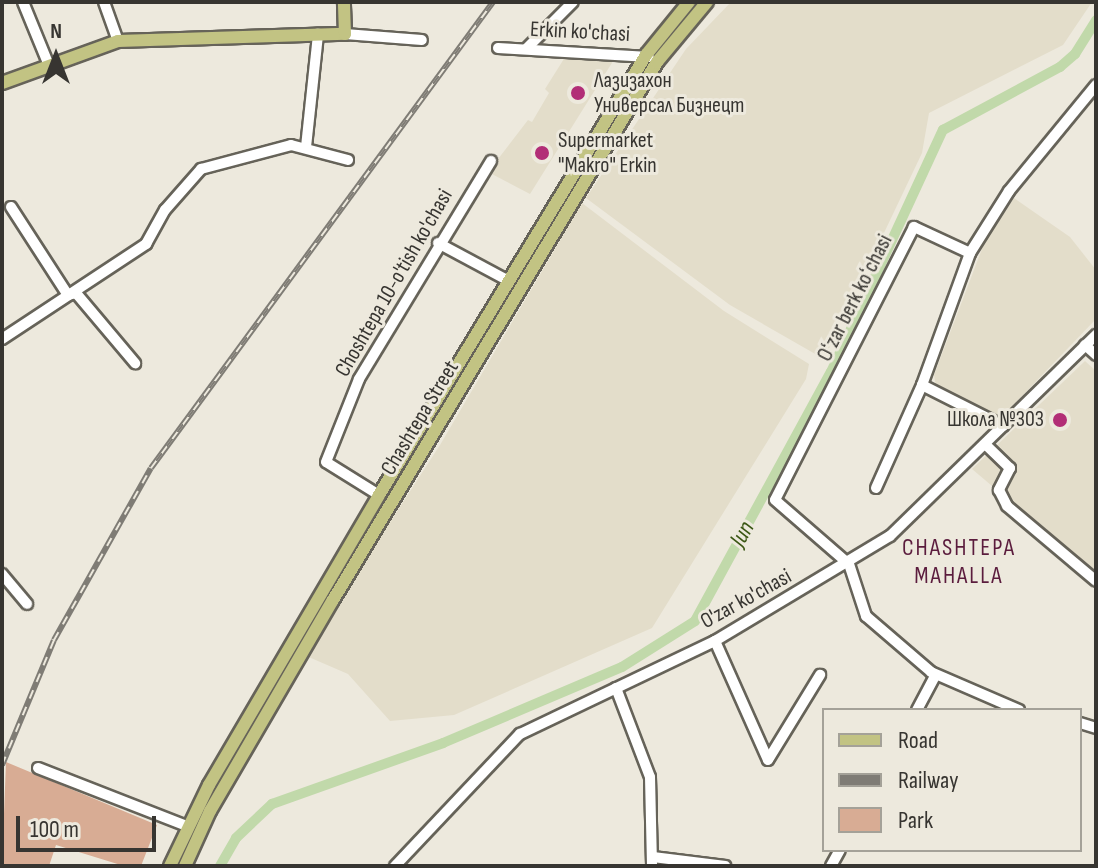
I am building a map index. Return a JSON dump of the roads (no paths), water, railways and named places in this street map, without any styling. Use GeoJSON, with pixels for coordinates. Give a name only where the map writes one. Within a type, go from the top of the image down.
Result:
{"type":"FeatureCollection","features":[{"type":"Feature","properties":{"kind":"main road"},"geometry":{"type":"LineString","coordinates":[[2,83],[48,63],[118,41],[345,34],[344,2]]}},
{"type":"Feature","properties":{"kind":"main road","name":"Chashtepa Street"},"geometry":{"type":"LineString","coordinates":[[170,866],[187,826],[379,495],[509,281],[689,2]]}},
{"type":"Feature","properties":{"kind":"main road","name":"Chashtepa Street"},"geometry":{"type":"LineString","coordinates":[[185,866],[222,790],[652,59],[707,2]]}},
{"type":"Feature","properties":{"kind":"main road"},"geometry":{"type":"LineString","coordinates":[[421,426],[433,434]]}},
{"type":"Feature","properties":{"kind":"street"},"geometry":{"type":"LineString","coordinates":[[23,2],[48,63]]}},
{"type":"Feature","properties":{"kind":"street"},"geometry":{"type":"LineString","coordinates":[[104,2],[118,41]]}},
{"type":"Feature","properties":{"kind":"street"},"geometry":{"type":"LineString","coordinates":[[526,49],[573,2]]}},
{"type":"Feature","properties":{"kind":"street"},"geometry":{"type":"LineString","coordinates":[[306,147],[318,34]]}},
{"type":"Feature","properties":{"kind":"street"},"geometry":{"type":"LineString","coordinates":[[345,34],[422,40]]}},
{"type":"Feature","properties":{"kind":"street","name":"Erkin ko'chasi"},"geometry":{"type":"LineString","coordinates":[[498,48],[652,59]]}},
{"type":"Feature","properties":{"kind":"street"},"geometry":{"type":"LineString","coordinates":[[876,488],[922,385],[970,253],[1009,191],[1096,85]]}},
{"type":"Feature","properties":{"kind":"street"},"geometry":{"type":"LineString","coordinates":[[2,339],[146,244],[165,210],[201,169],[268,148],[306,147],[348,160]]}},
{"type":"Feature","properties":{"kind":"street","name":"Choshtepa 10-o'tish ko'chasi"},"geometry":{"type":"LineString","coordinates":[[379,495],[326,462],[359,379],[438,243],[491,161]]}},
{"type":"Feature","properties":{"kind":"street"},"geometry":{"type":"LineString","coordinates":[[11,207],[68,295],[76,293]]}},
{"type":"Feature","properties":{"kind":"street","name":"Oʻzar berk koʻchasi"},"geometry":{"type":"LineString","coordinates":[[849,564],[775,500],[914,227],[970,253]]}},
{"type":"Feature","properties":{"kind":"street"},"geometry":{"type":"LineString","coordinates":[[438,243],[509,281]]}},
{"type":"Feature","properties":{"kind":"street"},"geometry":{"type":"LineString","coordinates":[[76,293],[135,363]]}},
{"type":"Feature","properties":{"kind":"street","name":"O'zar ko'chasi"},"geometry":{"type":"LineString","coordinates":[[395,866],[520,734],[715,641],[849,564],[914,517],[1096,335]]}},
{"type":"Feature","properties":{"kind":"street"},"geometry":{"type":"LineString","coordinates":[[1085,345],[1096,355]]}},
{"type":"Feature","properties":{"kind":"street"},"geometry":{"type":"LineString","coordinates":[[922,385],[1003,426]]}},
{"type":"Feature","properties":{"kind":"street"},"geometry":{"type":"LineString","coordinates":[[987,446],[1010,468],[999,490],[1007,506],[1096,581]]}},
{"type":"Feature","properties":{"kind":"street"},"geometry":{"type":"LineString","coordinates":[[849,564],[866,616],[936,675],[1014,708]]}},
{"type":"Feature","properties":{"kind":"street"},"geometry":{"type":"LineString","coordinates":[[2,574],[27,604]]}},
{"type":"Feature","properties":{"kind":"street"},"geometry":{"type":"LineString","coordinates":[[715,641],[768,760],[820,675]]}},
{"type":"Feature","properties":{"kind":"street"},"geometry":{"type":"LineString","coordinates":[[918,708],[936,675]]}},
{"type":"Feature","properties":{"kind":"street"},"geometry":{"type":"LineString","coordinates":[[616,688],[650,777],[652,861],[725,866]]}},
{"type":"Feature","properties":{"kind":"street"},"geometry":{"type":"LineString","coordinates":[[38,768],[187,826]]}},
{"type":"Feature","properties":{"kind":"waterway","name":"Jun"},"geometry":{"type":"LineString","coordinates":[[220,866],[236,838],[272,804],[443,743],[622,667],[695,621],[831,372],[943,130],[1060,67],[1075,54],[1096,20]]}},
{"type":"Feature","properties":{"kind":"railway"},"geometry":{"type":"LineString","coordinates":[[2,765],[54,640],[151,468],[493,2]]}},
{"type":"Feature","properties":{"kind":"place","name":"Лазизахон Универсал Бизнецт"},"geometry":{"type":"Point","coordinates":[578,93]}},
{"type":"Feature","properties":{"kind":"place","name":"Supermarket \"Makro\" Erkin"},"geometry":{"type":"Point","coordinates":[542,153]}},
{"type":"Feature","properties":{"kind":"place","name":"Школа №303"},"geometry":{"type":"Point","coordinates":[1060,420]}},
{"type":"Feature","properties":{"kind":"district","name":"CHASHTEPA MAHALLA"},"geometry":{"type":"Point","coordinates":[959,562]}}]}
